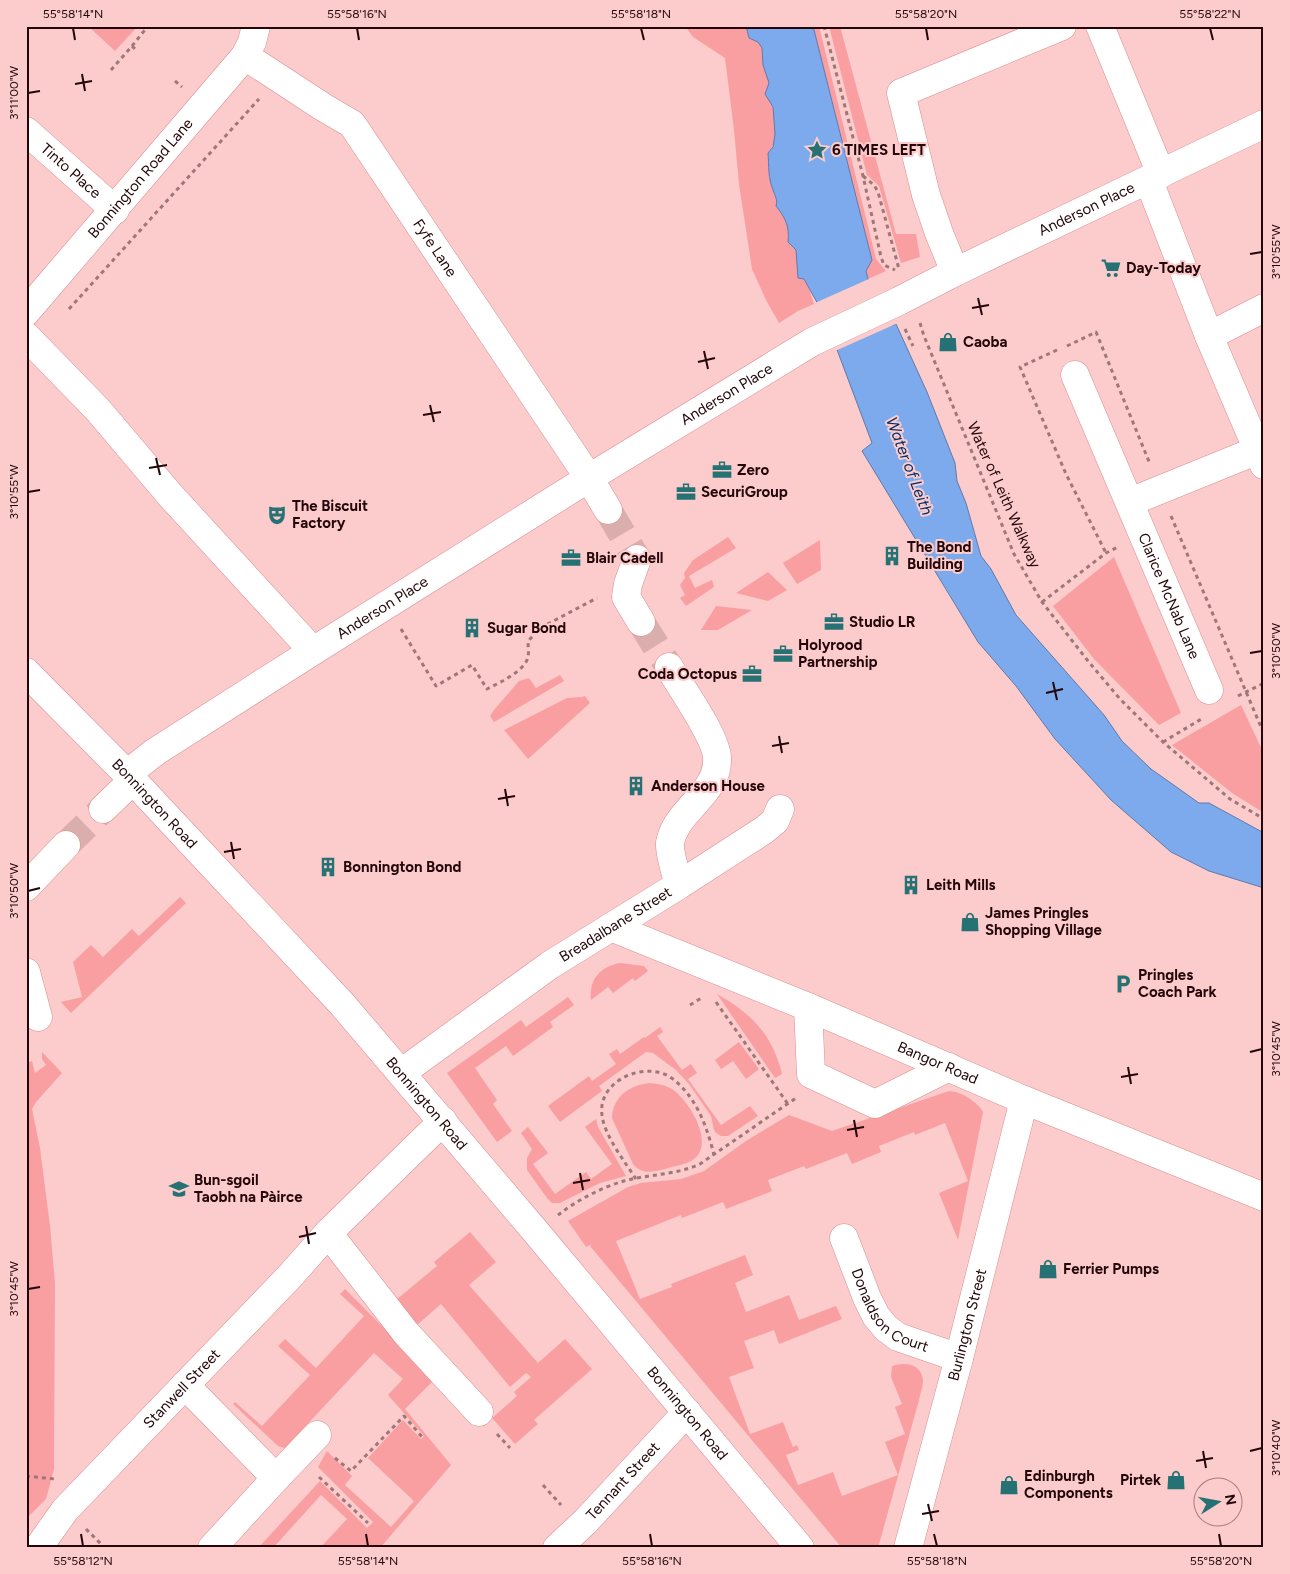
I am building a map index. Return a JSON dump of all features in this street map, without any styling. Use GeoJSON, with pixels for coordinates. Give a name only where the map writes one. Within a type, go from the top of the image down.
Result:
{"type":"FeatureCollection","features":[{"type":"Feature","properties":{"kind":"street"},"geometry":{"type":"LineString","coordinates":[[955,272],[938,233],[926,195],[901,93],[1062,26]]}},
{"type":"Feature","properties":{"kind":"street"},"geometry":{"type":"LineString","coordinates":[[1100,26],[1209,336],[1261,458],[1130,502]]}},
{"type":"Feature","properties":{"kind":"street","name":"Fyfe Lane"},"geometry":{"type":"LineString","coordinates":[[251,41],[279,77],[352,124],[589,478],[608,510]]}},
{"type":"Feature","properties":{"kind":"street","name":"Bonnington Road Lane"},"geometry":{"type":"LineString","coordinates":[[26,312],[115,210],[251,41]]}},
{"type":"Feature","properties":{"kind":"street","name":"Anderson Place"},"geometry":{"type":"LineString","coordinates":[[103,809],[130,777],[155,752],[589,478],[812,342],[904,306],[955,272],[1264,124]]}},
{"type":"Feature","properties":{"kind":"street","name":"Tinto Place"},"geometry":{"type":"LineString","coordinates":[[26,131],[115,210]]}},
{"type":"Feature","properties":{"kind":"street"},"geometry":{"type":"LineString","coordinates":[[1209,336],[1264,308]]}},
{"type":"Feature","properties":{"kind":"street"},"geometry":{"type":"LineString","coordinates":[[26,336],[98,410],[170,495],[313,651]]}},
{"type":"Feature","properties":{"kind":"street","name":"Clarice McNab Lane"},"geometry":{"type":"LineString","coordinates":[[1075,375],[1209,690]]}},
{"type":"Feature","properties":{"kind":"street"},"geometry":{"type":"LineString","coordinates":[[637,559],[628,584],[626,597],[641,622]]}},
{"type":"Feature","properties":{"kind":"street","name":"Breadalbane Street"},"geometry":{"type":"LineString","coordinates":[[401,1073],[550,965],[679,885],[670,845],[674,831],[679,822],[712,783],[717,769],[718,757],[712,740],[669,667]]}},
{"type":"Feature","properties":{"kind":"street","name":"Bonnington Road"},"geometry":{"type":"LineString","coordinates":[[28,678],[130,777],[342,1004],[443,1121],[800,1548]]}},
{"type":"Feature","properties":{"kind":"street"},"geometry":{"type":"LineString","coordinates":[[679,885],[764,830],[775,821],[780,809]]}},
{"type":"Feature","properties":{"kind":"street"},"geometry":{"type":"LineString","coordinates":[[26,887],[66,845]]}},
{"type":"Feature","properties":{"kind":"street","name":"Bangor Road"},"geometry":{"type":"LineString","coordinates":[[611,927],[808,1007],[1024,1100],[1264,1197]]}},
{"type":"Feature","properties":{"kind":"street"},"geometry":{"type":"LineString","coordinates":[[27,975],[38,1017]]}},
{"type":"Feature","properties":{"kind":"street"},"geometry":{"type":"LineString","coordinates":[[808,1007],[811,1074],[875,1104],[949,1067]]}},
{"type":"Feature","properties":{"kind":"street","name":"Burlington Street"},"geometry":{"type":"LineString","coordinates":[[908,1548],[959,1358],[1024,1100]]}},
{"type":"Feature","properties":{"kind":"street","name":"Stanwell Street"},"geometry":{"type":"LineString","coordinates":[[38,1548],[65,1510],[291,1275],[328,1233],[443,1121]]}},
{"type":"Feature","properties":{"kind":"street"},"geometry":{"type":"LineString","coordinates":[[328,1233],[406,1332],[479,1412]]}},
{"type":"Feature","properties":{"kind":"street","name":"Donaldson Court"},"geometry":{"type":"LineString","coordinates":[[844,1238],[867,1298],[876,1316],[886,1328],[898,1337],[959,1358]]}},
{"type":"Feature","properties":{"kind":"street"},"geometry":{"type":"LineString","coordinates":[[185,1385],[276,1478]]}},
{"type":"Feature","properties":{"kind":"street","name":"Tennant Street"},"geometry":{"type":"LineString","coordinates":[[557,1548],[592,1514],[687,1412]]}},
{"type":"Feature","properties":{"kind":"street"},"geometry":{"type":"LineString","coordinates":[[212,1548],[316,1437]]}},
{"type":"Feature","properties":{"kind":"path"},"geometry":{"type":"LineString","coordinates":[[111,70],[148,26]]}},
{"type":"Feature","properties":{"kind":"path"},"geometry":{"type":"LineString","coordinates":[[824,26],[864,176],[882,261],[884,265],[900,273],[878,192],[874,185],[864,176]]}},
{"type":"Feature","properties":{"kind":"path"},"geometry":{"type":"LineString","coordinates":[[132,46],[137,51]]}},
{"type":"Feature","properties":{"kind":"path"},"geometry":{"type":"LineString","coordinates":[[67,311],[81,298],[279,77]]}},
{"type":"Feature","properties":{"kind":"path"},"geometry":{"type":"LineString","coordinates":[[904,306],[912,346]]}},
{"type":"Feature","properties":{"kind":"path","name":"Water of Leith Walkway"},"geometry":{"type":"LineString","coordinates":[[904,306],[924,336],[1014,554],[1042,602],[1120,699],[1163,742],[1230,799],[1264,819]]}},
{"type":"Feature","properties":{"kind":"path"},"geometry":{"type":"LineString","coordinates":[[1042,602],[1106,553],[1173,519]]}},
{"type":"Feature","properties":{"kind":"path"},"geometry":{"type":"LineString","coordinates":[[386,605],[436,686],[472,665],[487,689],[509,677],[524,665],[528,658],[528,641],[542,627],[604,594]]}},
{"type":"Feature","properties":{"kind":"path"},"geometry":{"type":"LineString","coordinates":[[1246,691],[1264,734]]}},
{"type":"Feature","properties":{"kind":"path"},"geometry":{"type":"LineString","coordinates":[[690,1005],[710,993]]}},
{"type":"Feature","properties":{"kind":"path"},"geometry":{"type":"LineString","coordinates":[[715,1001],[788,1104]]}},
{"type":"Feature","properties":{"kind":"path"},"geometry":{"type":"LineString","coordinates":[[636,1179],[608,1134],[602,1114],[602,1104],[606,1094],[619,1081],[642,1070],[662,1073],[684,1090],[701,1115],[714,1155]]}},
{"type":"Feature","properties":{"kind":"path"},"geometry":{"type":"LineString","coordinates":[[536,1232],[562,1212],[615,1184],[685,1171],[714,1155],[788,1104],[820,1079]]}},
{"type":"Feature","properties":{"kind":"path"},"geometry":{"type":"LineString","coordinates":[[316,1437],[351,1471],[367,1457],[404,1416],[421,1437]]}},
{"type":"Feature","properties":{"kind":"path"},"geometry":{"type":"LineString","coordinates":[[313,1483],[320,1476],[368,1523]]}},
{"type":"Feature","properties":{"kind":"shaded area"},"geometry":{"type":"Polygon","coordinates":[[[88,26],[138,26],[115,51],[88,26]]]}},
{"type":"Feature","properties":{"kind":"shaded area"},"geometry":{"type":"Polygon","coordinates":[[[685,26],[746,26],[749,38],[758,42],[762,48],[763,65],[769,83],[765,94],[771,103],[776,126],[774,143],[768,153],[770,181],[776,206],[782,214],[787,227],[788,242],[796,250],[804,279],[814,304],[779,323],[752,269],[739,184],[725,58],[693,37],[685,26]]]}},
{"type":"Feature","properties":{"kind":"shaded area"},"geometry":{"type":"Polygon","coordinates":[[[813,26],[819,26],[876,259],[886,271],[868,279],[866,271],[872,260],[813,26]]]}},
{"type":"Feature","properties":{"kind":"shaded area"},"geometry":{"type":"Polygon","coordinates":[[[829,26],[840,26],[896,234],[916,234],[920,257],[901,263],[879,186],[867,175],[829,26]]]}},
{"type":"Feature","properties":{"kind":"shaded area"},"geometry":{"type":"Polygon","coordinates":[[[728,537],[736,548],[689,576],[695,588],[712,580],[714,587],[686,606],[680,598],[685,595],[680,585],[685,578],[684,573],[693,560],[728,537]]]}},
{"type":"Feature","properties":{"kind":"shaded area"},"geometry":{"type":"Polygon","coordinates":[[[820,540],[821,570],[797,584],[783,563],[820,540]]]}},
{"type":"Feature","properties":{"kind":"shaded area"},"geometry":{"type":"Polygon","coordinates":[[[1114,557],[1181,713],[1159,725],[1094,659],[1053,606],[1114,557]]]}},
{"type":"Feature","properties":{"kind":"shaded area"},"geometry":{"type":"Polygon","coordinates":[[[768,572],[787,590],[768,601],[736,593],[768,572]]]}},
{"type":"Feature","properties":{"kind":"shaded area"},"geometry":{"type":"Polygon","coordinates":[[[716,606],[752,610],[718,630],[701,630],[716,606]]]}},
{"type":"Feature","properties":{"kind":"shaded area"},"geometry":{"type":"Polygon","coordinates":[[[560,675],[564,681],[494,722],[490,716],[519,681],[529,678],[536,688],[560,675]]]}},
{"type":"Feature","properties":{"kind":"shaded area"},"geometry":{"type":"Polygon","coordinates":[[[585,696],[590,703],[528,759],[504,730],[567,698],[585,696]]]}},
{"type":"Feature","properties":{"kind":"shaded area"},"geometry":{"type":"Polygon","coordinates":[[[1241,705],[1264,754],[1264,813],[1232,793],[1172,745],[1241,705]]]}},
{"type":"Feature","properties":{"kind":"shaded area"},"geometry":{"type":"Polygon","coordinates":[[[180,897],[186,903],[71,1013],[61,1002],[82,997],[73,962],[91,945],[103,957],[132,929],[139,936],[180,897]]]}},
{"type":"Feature","properties":{"kind":"shaded area"},"geometry":{"type":"Polygon","coordinates":[[[620,963],[644,966],[648,971],[635,981],[633,978],[613,993],[608,987],[591,1000],[592,986],[597,975],[607,968],[620,963]]]}},
{"type":"Feature","properties":{"kind":"shaded area"},"geometry":{"type":"Polygon","coordinates":[[[717,994],[741,1009],[759,1026],[773,1047],[782,1074],[775,1078],[717,994]]]}},
{"type":"Feature","properties":{"kind":"shaded area"},"geometry":{"type":"Polygon","coordinates":[[[568,997],[574,1005],[550,1022],[553,1027],[513,1056],[506,1046],[475,1068],[497,1100],[493,1104],[512,1131],[497,1142],[447,1073],[521,1020],[526,1027],[568,997]]]}},
{"type":"Feature","properties":{"kind":"shaded area"},"geometry":{"type":"Polygon","coordinates":[[[660,1027],[663,1032],[657,1036],[682,1070],[691,1064],[697,1073],[688,1079],[721,1125],[750,1106],[758,1116],[728,1136],[721,1136],[714,1130],[711,1116],[689,1084],[676,1070],[653,1053],[646,1052],[599,1086],[602,1091],[560,1122],[548,1106],[589,1076],[592,1081],[616,1064],[609,1054],[617,1049],[620,1054],[660,1027]]]}},
{"type":"Feature","properties":{"kind":"shaded area"},"geometry":{"type":"Polygon","coordinates":[[[739,1042],[759,1069],[746,1079],[733,1061],[721,1069],[715,1060],[739,1042]]]}},
{"type":"Feature","properties":{"kind":"shaded area"},"geometry":{"type":"Polygon","coordinates":[[[42,1052],[62,1073],[32,1109],[40,1148],[55,1283],[54,1469],[46,1499],[26,1519],[26,1063],[32,1061],[35,1073],[46,1065],[42,1059],[42,1052]]]}},
{"type":"Feature","properties":{"kind":"shaded area"},"geometry":{"type":"Polygon","coordinates":[[[650,1083],[672,1089],[686,1103],[698,1124],[702,1145],[699,1154],[691,1161],[648,1172],[640,1170],[633,1164],[612,1118],[613,1110],[624,1093],[636,1086],[650,1083]]]}},
{"type":"Feature","properties":{"kind":"shaded area"},"geometry":{"type":"Polygon","coordinates":[[[949,1091],[968,1098],[977,1104],[983,1112],[958,1240],[939,1193],[968,1181],[945,1123],[915,1135],[914,1132],[879,1146],[881,1152],[852,1164],[847,1153],[806,1169],[804,1166],[768,1180],[772,1191],[726,1209],[723,1202],[682,1218],[681,1215],[616,1241],[640,1299],[672,1287],[671,1284],[745,1255],[753,1275],[735,1283],[746,1312],[789,1295],[799,1320],[836,1306],[842,1319],[779,1344],[774,1330],[744,1341],[754,1368],[729,1377],[750,1434],[783,1422],[793,1447],[797,1445],[799,1450],[786,1455],[798,1485],[833,1472],[842,1496],[898,1475],[885,1442],[905,1434],[895,1407],[902,1404],[891,1377],[892,1366],[907,1364],[919,1370],[923,1381],[922,1388],[878,1548],[842,1548],[590,1246],[592,1244],[586,1247],[568,1221],[628,1187],[641,1183],[681,1179],[704,1171],[746,1141],[789,1115],[832,1131],[949,1091]]]}},
{"type":"Feature","properties":{"kind":"shaded area"},"geometry":{"type":"Polygon","coordinates":[[[596,1119],[598,1127],[626,1176],[600,1183],[560,1203],[552,1203],[527,1170],[527,1158],[532,1149],[521,1133],[528,1127],[548,1153],[533,1164],[555,1194],[586,1172],[591,1179],[612,1164],[585,1127],[596,1119]]]}},
{"type":"Feature","properties":{"kind":"shaded area"},"geometry":{"type":"Polygon","coordinates":[[[470,1232],[496,1262],[469,1285],[538,1363],[565,1339],[592,1369],[534,1420],[538,1424],[515,1444],[492,1418],[517,1396],[514,1392],[531,1377],[526,1373],[510,1387],[441,1304],[417,1325],[396,1300],[437,1266],[434,1262],[470,1232]]]}},
{"type":"Feature","properties":{"kind":"shaded area"},"geometry":{"type":"Polygon","coordinates":[[[345,1289],[435,1379],[405,1409],[451,1465],[380,1548],[320,1548],[347,1519],[321,1495],[273,1548],[258,1548],[320,1481],[367,1528],[373,1522],[318,1467],[327,1451],[352,1476],[345,1485],[391,1527],[414,1501],[368,1458],[403,1420],[421,1439],[424,1436],[388,1395],[403,1379],[374,1353],[301,1431],[305,1435],[288,1449],[278,1446],[233,1404],[235,1402],[262,1426],[310,1375],[278,1346],[285,1339],[316,1368],[364,1316],[340,1294],[345,1289]]]}},
{"type":"Feature","properties":{"kind":"water","name":"Water of Leith"},"geometry":{"type":"Polygon","coordinates":[[[746,26],[813,26],[872,260],[866,271],[874,303],[891,326],[896,324],[927,392],[955,463],[957,481],[966,503],[981,556],[991,569],[1016,615],[1104,715],[1122,741],[1151,769],[1199,803],[1209,803],[1264,833],[1264,888],[1209,871],[1171,852],[1111,800],[1055,739],[1016,686],[978,642],[862,451],[872,443],[824,315],[804,279],[798,278],[796,250],[788,242],[786,222],[776,206],[770,181],[768,153],[773,147],[775,134],[773,107],[765,94],[769,83],[763,65],[762,48],[758,42],[749,38],[746,26]]]}},
{"type":"Feature","properties":{"kind":"pier"},"geometry":{"type":"Polygon","coordinates":[[[871,278],[877,302],[892,323],[898,323],[835,351],[815,303],[871,278]]]}},
{"type":"Feature","properties":{"kind":"tunnel"},"geometry":{"type":"LineString","coordinates":[[608,510],[637,559]]}},
{"type":"Feature","properties":{"kind":"tunnel"},"geometry":{"type":"LineString","coordinates":[[641,622],[669,667]]}},
{"type":"Feature","properties":{"kind":"tunnel"},"geometry":{"type":"LineString","coordinates":[[66,845],[103,809]]}},
{"type":"Feature","properties":{"kind":"place","name":"6 TIMES LEFT"},"geometry":{"type":"Point","coordinates":[817,150]}},
{"type":"Feature","properties":{"kind":"place","name":"Day-Today"},"geometry":{"type":"Point","coordinates":[1111,268]}},
{"type":"Feature","properties":{"kind":"place","name":"Caoba"},"geometry":{"type":"Point","coordinates":[948,342]}},
{"type":"Feature","properties":{"kind":"place","name":"Zero"},"geometry":{"type":"Point","coordinates":[722,470]}},
{"type":"Feature","properties":{"kind":"place","name":"SecuriGroup"},"geometry":{"type":"Point","coordinates":[686,492]}},
{"type":"Feature","properties":{"kind":"place","name":"The Biscuit Factory"},"geometry":{"type":"Point","coordinates":[277,515]}},
{"type":"Feature","properties":{"kind":"place","name":"The Bond Building"},"geometry":{"type":"Point","coordinates":[892,556]}},
{"type":"Feature","properties":{"kind":"place","name":"Blair Cadell"},"geometry":{"type":"Point","coordinates":[571,558]}},
{"type":"Feature","properties":{"kind":"place","name":"Studio LR"},"geometry":{"type":"Point","coordinates":[834,622]}},
{"type":"Feature","properties":{"kind":"place","name":"Sugar Bond"},"geometry":{"type":"Point","coordinates":[472,628]}},
{"type":"Feature","properties":{"kind":"place","name":"Holyrood Partnership"},"geometry":{"type":"Point","coordinates":[783,654]}},
{"type":"Feature","properties":{"kind":"place","name":"Coda Octopus"},"geometry":{"type":"Point","coordinates":[752,674]}},
{"type":"Feature","properties":{"kind":"place","name":"Anderson House"},"geometry":{"type":"Point","coordinates":[636,786]}},
{"type":"Feature","properties":{"kind":"place","name":"Bonnington Bond"},"geometry":{"type":"Point","coordinates":[328,867]}},
{"type":"Feature","properties":{"kind":"place","name":"Leith Mills"},"geometry":{"type":"Point","coordinates":[911,885]}},
{"type":"Feature","properties":{"kind":"place","name":"James Pringles Shopping Village"},"geometry":{"type":"Point","coordinates":[970,922]}},
{"type":"Feature","properties":{"kind":"place","name":"Pringles Coach Park"},"geometry":{"type":"Point","coordinates":[1123,984]}},
{"type":"Feature","properties":{"kind":"place","name":"Bun-sgoil Taobh na Pàirce"},"geometry":{"type":"Point","coordinates":[179,1189]}},
{"type":"Feature","properties":{"kind":"place","name":"Ferrier Pumps"},"geometry":{"type":"Point","coordinates":[1048,1269]}},
{"type":"Feature","properties":{"kind":"place","name":"Pirtek"},"geometry":{"type":"Point","coordinates":[1176,1480]}},
{"type":"Feature","properties":{"kind":"place","name":"Edinburgh Components"},"geometry":{"type":"Point","coordinates":[1009,1485]}}]}
